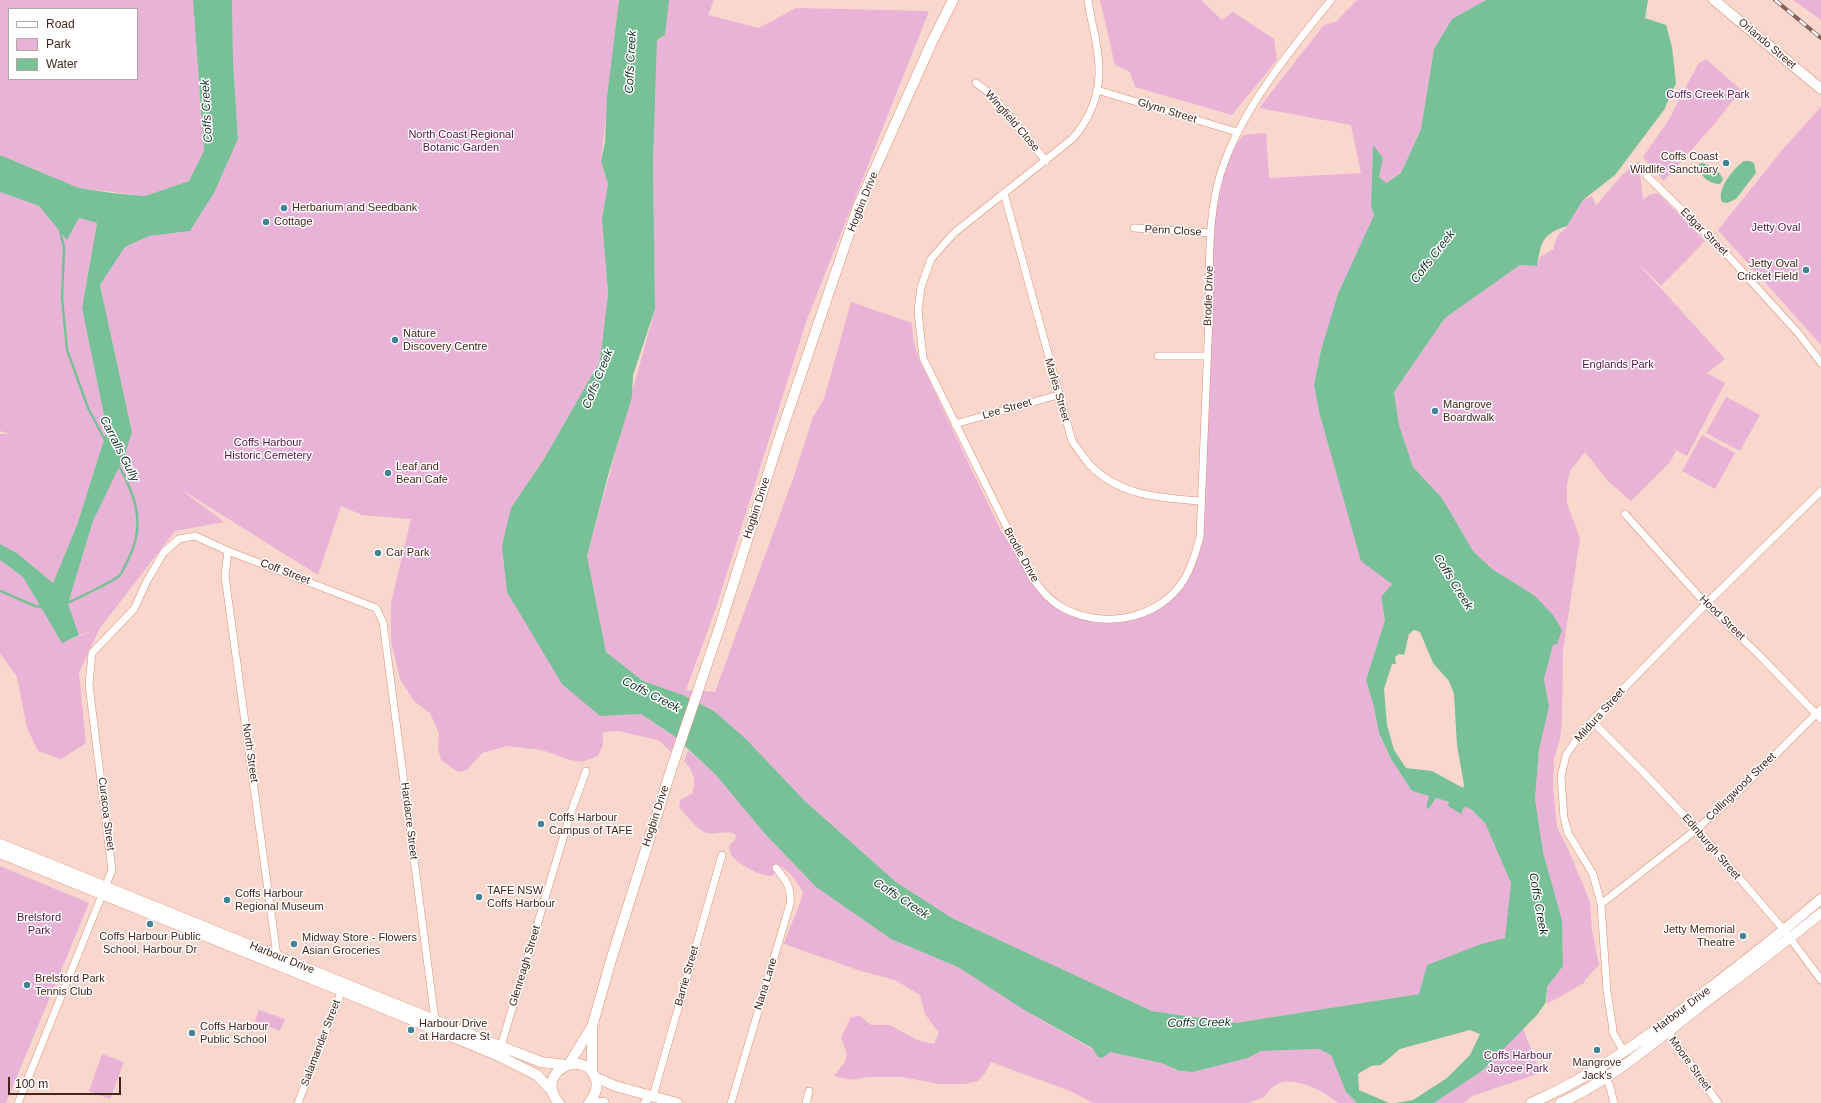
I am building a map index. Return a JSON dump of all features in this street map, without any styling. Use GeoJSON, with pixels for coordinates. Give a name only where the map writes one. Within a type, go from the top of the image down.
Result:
{"type":"FeatureCollection","features":[{"type":"Feature","properties":{"kind":"street","name":"Hogbin Drive"},"geometry":{"type":"LineString","coordinates":[[555,1099],[552,1079],[556,1073],[567,1065],[592,1027],[637,876],[672,766],[720,626],[780,436],[858,207],[931,44],[953,0]]}},
{"type":"Feature","properties":{"kind":"street","name":"Brodie Drive"},"geometry":{"type":"LineString","coordinates":[[1088,0],[1100,74],[1097,90],[1089,114],[1078,132],[1046,161],[954,233],[931,259],[921,287],[918,311],[923,358],[1031,576],[1048,598],[1079,614],[1095,619],[1118,619],[1144,613],[1167,600],[1185,579],[1194,558],[1200,537],[1211,233],[1219,178],[1236,132],[1298,42],[1331,0]]}},
{"type":"Feature","properties":{"kind":"street","name":"Orlando Street"},"geometry":{"type":"LineString","coordinates":[[1714,0],[1821,89]]}},
{"type":"Feature","properties":{"kind":"street","name":"Wingfield Close"},"geometry":{"type":"LineString","coordinates":[[976,83],[992,95],[1046,161]]}},
{"type":"Feature","properties":{"kind":"street","name":"Glynn Street"},"geometry":{"type":"LineString","coordinates":[[1097,90],[1236,132]]}},
{"type":"Feature","properties":{"kind":"street","name":"Edgar Street"},"geometry":{"type":"LineString","coordinates":[[1647,176],[1722,249],[1799,334],[1821,363]]}},
{"type":"Feature","properties":{"kind":"street","name":"Marles Street"},"geometry":{"type":"LineString","coordinates":[[1004,193],[1058,395],[1072,441],[1089,464],[1108,480],[1134,493],[1160,498],[1201,501]]}},
{"type":"Feature","properties":{"kind":"street","name":"Penn Close"},"geometry":{"type":"LineString","coordinates":[[1134,228],[1211,233]]}},
{"type":"Feature","properties":{"kind":"street"},"geometry":{"type":"LineString","coordinates":[[1158,356],[1207,356]]}},
{"type":"Feature","properties":{"kind":"street","name":"Lee Street"},"geometry":{"type":"LineString","coordinates":[[955,424],[1058,395]]}},
{"type":"Feature","properties":{"kind":"street","name":"Mildura Street"},"geometry":{"type":"LineString","coordinates":[[1624,1052],[1613,1033],[1601,904],[1593,874],[1568,832],[1564,818],[1561,777],[1566,755],[1578,736],[1592,721],[1706,604],[1821,491]]}},
{"type":"Feature","properties":{"kind":"street","name":"Hood Street"},"geometry":{"type":"LineString","coordinates":[[1624,514],[1706,604],[1819,714]]}},
{"type":"Feature","properties":{"kind":"street","name":"Coff Street"},"geometry":{"type":"LineString","coordinates":[[179,539],[195,536],[228,551],[376,608],[383,622]]}},
{"type":"Feature","properties":{"kind":"street","name":"Curacoa Street"},"geometry":{"type":"LineString","coordinates":[[18,1103],[112,870],[89,686],[92,653],[134,610],[147,581],[164,552],[179,539]]}},
{"type":"Feature","properties":{"kind":"street","name":"North Street"},"geometry":{"type":"LineString","coordinates":[[228,551],[225,576],[277,956]]}},
{"type":"Feature","properties":{"kind":"street","name":"Hardacre Street"},"geometry":{"type":"LineString","coordinates":[[383,622],[435,1020]]}},
{"type":"Feature","properties":{"kind":"street","name":"Collingwood Street"},"geometry":{"type":"LineString","coordinates":[[1601,904],[1697,829],[1732,798],[1819,714]]}},
{"type":"Feature","properties":{"kind":"street","name":"Edinburgh Street"},"geometry":{"type":"LineString","coordinates":[[1592,721],[1697,829],[1788,934],[1821,980]]}},
{"type":"Feature","properties":{"kind":"street","name":"Glenreagh Street"},"geometry":{"type":"LineString","coordinates":[[500,1046],[570,815],[586,771]]}},
{"type":"Feature","properties":{"kind":"street","name":"Harbour Drive"},"geometry":{"type":"LineString","coordinates":[[0,844],[104,891],[344,987],[435,1020],[541,1062],[582,1065],[593,1074]]}},
{"type":"Feature","properties":{"kind":"street","name":"Harbour Drive"},"geometry":{"type":"LineString","coordinates":[[0,853],[277,956],[521,1066],[537,1075],[555,1099]]}},
{"type":"Feature","properties":{"kind":"street","name":"Barrie Street"},"geometry":{"type":"LineString","coordinates":[[653,1096],[722,855]]}},
{"type":"Feature","properties":{"kind":"street","name":"Nana Lane"},"geometry":{"type":"LineString","coordinates":[[731,1103],[790,904],[791,893],[786,881],[776,868]]}},
{"type":"Feature","properties":{"kind":"street","name":"Harbour Drive"},"geometry":{"type":"LineString","coordinates":[[1788,934],[1821,899]]}},
{"type":"Feature","properties":{"kind":"street","name":"Harbour Drive"},"geometry":{"type":"LineString","coordinates":[[1560,1103],[1576,1096],[1604,1078],[1788,934],[1821,913]]}},
{"type":"Feature","properties":{"kind":"street","name":"Salamander Street"},"geometry":{"type":"LineString","coordinates":[[298,1103],[344,987]]}},
{"type":"Feature","properties":{"kind":"street","name":"Hogbin Drive"},"geometry":{"type":"LineString","coordinates":[[590,1103],[596,1090],[593,1074],[592,1027]]}},
{"type":"Feature","properties":{"kind":"street","name":"Harbour Drive"},"geometry":{"type":"LineString","coordinates":[[1531,1103],[1577,1082],[1624,1052],[1665,1029]]}},
{"type":"Feature","properties":{"kind":"street","name":"Moore Street"},"geometry":{"type":"LineString","coordinates":[[1665,1029],[1718,1103]]}},
{"type":"Feature","properties":{"kind":"street"},"geometry":{"type":"LineString","coordinates":[[1598,1068],[1608,1084],[1614,1103]]}},
{"type":"Feature","properties":{"kind":"street"},"geometry":{"type":"LineString","coordinates":[[593,1074],[615,1086],[677,1103]]}},
{"type":"Feature","properties":{"kind":"street"},"geometry":{"type":"LineString","coordinates":[[806,1103],[809,1091]]}},
{"type":"Feature","properties":{"kind":"street"},"geometry":{"type":"LineString","coordinates":[[644,1103],[653,1096]]}},
{"type":"Feature","properties":{"kind":"street"},"geometry":{"type":"LineString","coordinates":[[590,1103],[604,1103]]}},
{"type":"Feature","properties":{"kind":"green space"},"geometry":{"type":"Polygon","coordinates":[[[0,0],[193,0],[204,151],[189,181],[145,196],[79,188],[0,155],[0,0]]]}},
{"type":"Feature","properties":{"kind":"green space"},"geometry":{"type":"Polygon","coordinates":[[[232,0],[619,0],[601,161],[608,184],[602,219],[608,293],[600,361],[544,459],[529,481],[600,716],[641,714],[676,738],[671,752],[658,740],[618,731],[603,732],[603,745],[598,756],[582,762],[570,760],[542,750],[507,746],[482,753],[467,770],[458,772],[441,760],[438,749],[439,733],[430,713],[414,701],[400,679],[391,641],[391,603],[411,519],[362,515],[341,506],[318,575],[179,488],[224,522],[175,531],[100,628],[79,672],[86,743],[61,759],[38,751],[27,728],[17,677],[0,653],[0,560],[23,577],[62,642],[93,631],[79,635],[68,604],[93,521],[132,432],[100,285],[125,247],[149,236],[190,231],[214,193],[238,139],[233,60],[232,0]]]}},
{"type":"Feature","properties":{"kind":"green space"},"geometry":{"type":"Polygon","coordinates":[[[668,0],[714,0],[708,15],[759,28],[796,8],[929,11],[806,322],[716,608],[686,690],[715,692],[794,476],[813,417],[824,399],[851,302],[912,323],[913,338],[918,357],[1000,529],[1041,590],[1079,614],[1118,619],[1167,600],[1185,579],[1200,537],[1211,233],[1224,162],[1243,135],[1266,133],[1269,178],[1361,173],[1351,125],[1259,108],[1324,25],[1337,21],[1357,0],[1486,0],[1452,19],[1434,49],[1421,129],[1401,173],[1385,183],[1379,177],[1383,158],[1373,146],[1371,207],[1374,215],[1327,332],[1321,350],[1314,385],[1319,412],[1336,472],[1392,584],[1381,597],[1385,620],[1366,680],[1374,707],[1379,733],[1391,759],[1412,791],[1429,796],[1429,808],[1436,798],[1449,802],[1461,813],[1464,807],[1471,809],[1485,823],[1511,883],[1506,938],[1481,944],[1427,965],[1419,994],[1235,1023],[1152,1011],[952,918],[896,882],[805,801],[746,739],[714,711],[683,695],[643,681],[606,652],[587,556],[655,309],[653,163],[657,40],[665,35],[668,0]]]}},
{"type":"Feature","properties":{"kind":"green space"},"geometry":{"type":"Polygon","coordinates":[[[1100,0],[1201,0],[1222,20],[1233,12],[1274,39],[1277,60],[1232,115],[1135,87],[1130,72],[1115,65],[1100,0]]]}},
{"type":"Feature","properties":{"kind":"green space"},"geometry":{"type":"Polygon","coordinates":[[[1793,0],[1821,0],[1821,20],[1793,0]]]}},
{"type":"Feature","properties":{"kind":"green space","name":"Coffs Creek Park"},"geometry":{"type":"Polygon","coordinates":[[[1706,59],[1741,90],[1716,122],[1664,181],[1643,157],[1668,121],[1698,64],[1706,59]]]}},
{"type":"Feature","properties":{"kind":"green space","name":"Jetty Oval"},"geometry":{"type":"Polygon","coordinates":[[[1821,107],[1821,345],[1718,230],[1783,149],[1821,107]]]}},
{"type":"Feature","properties":{"kind":"green space","name":"Englands Park"},"geometry":{"type":"Polygon","coordinates":[[[1639,161],[1643,200],[1649,195],[1657,193],[1705,241],[1661,286],[1634,259],[1725,359],[1707,373],[1725,383],[1687,456],[1672,448],[1676,451],[1670,462],[1631,501],[1609,482],[1585,452],[1570,471],[1567,485],[1567,504],[1580,538],[1563,650],[1562,722],[1560,739],[1554,759],[1553,788],[1557,827],[1569,851],[1590,902],[1592,930],[1599,965],[1584,983],[1547,1004],[1547,987],[1563,966],[1562,920],[1543,852],[1535,799],[1539,750],[1549,707],[1544,679],[1553,644],[1534,595],[1492,569],[1473,551],[1442,498],[1413,467],[1399,425],[1394,392],[1445,318],[1520,265],[1537,266],[1540,257],[1554,249],[1554,244],[1558,235],[1566,228],[1583,200],[1592,196],[1596,205],[1594,208],[1622,175],[1639,161]]]}},
{"type":"Feature","properties":{"kind":"green space"},"geometry":{"type":"Polygon","coordinates":[[[0,192],[39,206],[67,240],[79,218],[97,223],[82,308],[107,430],[77,525],[53,583],[17,553],[0,544],[0,434],[9,434],[0,431],[0,192]]]}},
{"type":"Feature","properties":{"kind":"green space"},"geometry":{"type":"Polygon","coordinates":[[[1726,397],[1760,415],[1740,451],[1706,433],[1726,397]]]}},
{"type":"Feature","properties":{"kind":"green space"},"geometry":{"type":"Polygon","coordinates":[[[1702,435],[1735,453],[1715,489],[1682,471],[1702,435]]]}},
{"type":"Feature","properties":{"kind":"green space"},"geometry":{"type":"Polygon","coordinates":[[[688,750],[715,774],[766,835],[816,887],[891,939],[958,967],[1021,1008],[1095,1051],[1105,1055],[1110,1052],[1161,1063],[1180,1071],[1193,1072],[1248,1058],[1261,1051],[1319,1049],[1331,1054],[1346,1092],[1357,1103],[1338,1103],[1326,1094],[1308,1086],[1299,1083],[1283,1082],[1272,1088],[1262,1098],[1247,1103],[1093,1103],[1070,1091],[991,1062],[985,1073],[978,1081],[964,1084],[940,1084],[902,1077],[867,1077],[853,1080],[834,1076],[845,1062],[846,1050],[841,1038],[851,1017],[860,1016],[871,1025],[890,1025],[917,1040],[934,1044],[939,1033],[925,1014],[920,995],[895,980],[861,971],[784,944],[803,892],[792,876],[786,870],[778,866],[773,876],[768,876],[750,869],[734,859],[731,855],[729,846],[735,840],[736,835],[729,832],[703,832],[679,807],[680,800],[692,794],[694,785],[692,772],[684,761],[688,750]]]}},
{"type":"Feature","properties":{"kind":"green space","name":"Brelsford Park"},"geometry":{"type":"Polygon","coordinates":[[[0,866],[89,903],[6,1103],[0,1103],[0,866]]]}},
{"type":"Feature","properties":{"kind":"green space"},"geometry":{"type":"Polygon","coordinates":[[[259,1010],[285,1019],[280,1031],[255,1021],[259,1010]]]}},
{"type":"Feature","properties":{"kind":"green space","name":"Coffs Harbour Jaycee Park"},"geometry":{"type":"Polygon","coordinates":[[[1523,1028],[1540,1073],[1472,1096],[1464,1103],[1434,1103],[1482,1071],[1523,1028]]]}},
{"type":"Feature","properties":{"kind":"green space"},"geometry":{"type":"Polygon","coordinates":[[[102,1054],[124,1062],[110,1099],[89,1091],[102,1054]]]}},
{"type":"Feature","properties":{"kind":"water","name":"Coffs Creek"},"geometry":{"type":"Polygon","coordinates":[[[193,0],[232,0],[233,60],[238,139],[214,193],[190,231],[149,236],[125,247],[100,285],[132,432],[124,457],[93,521],[68,604],[79,635],[62,643],[23,577],[0,560],[0,544],[17,553],[53,583],[77,525],[107,430],[82,308],[97,223],[79,218],[67,240],[39,206],[0,192],[0,155],[79,188],[112,193],[145,196],[189,181],[204,151],[193,0]]]}},
{"type":"Feature","properties":{"kind":"water","name":"Coffs Creek"},"geometry":{"type":"Polygon","coordinates":[[[619,0],[669,0],[665,35],[657,40],[653,163],[655,309],[633,375],[632,397],[609,472],[587,556],[606,652],[643,681],[683,695],[714,711],[746,739],[805,801],[896,882],[952,918],[1152,1011],[1235,1023],[1419,994],[1427,965],[1481,944],[1505,938],[1511,883],[1485,823],[1471,809],[1464,807],[1461,814],[1448,806],[1449,802],[1436,798],[1429,808],[1426,809],[1429,796],[1412,791],[1391,759],[1379,733],[1374,707],[1366,680],[1385,620],[1381,597],[1392,584],[1361,561],[1319,412],[1314,385],[1321,350],[1338,294],[1374,215],[1371,207],[1373,145],[1383,158],[1379,177],[1386,183],[1401,173],[1421,129],[1434,49],[1452,19],[1486,0],[1648,0],[1645,18],[1666,25],[1672,47],[1676,83],[1664,110],[1615,175],[1583,200],[1567,226],[1552,232],[1544,240],[1537,266],[1520,265],[1445,318],[1394,392],[1399,425],[1413,467],[1442,498],[1473,551],[1492,569],[1534,595],[1553,615],[1562,630],[1557,644],[1553,645],[1544,679],[1549,707],[1539,750],[1535,799],[1543,852],[1562,920],[1563,966],[1547,987],[1546,1002],[1537,1015],[1482,1071],[1434,1103],[1395,1103],[1413,1100],[1447,1078],[1470,1055],[1480,1034],[1470,1030],[1400,1049],[1381,1065],[1371,1066],[1358,1074],[1359,1090],[1389,1103],[1357,1103],[1346,1092],[1331,1055],[1319,1049],[1261,1051],[1248,1058],[1193,1072],[1180,1071],[1161,1063],[1110,1052],[1103,1058],[1098,1057],[1092,1048],[1021,1008],[958,967],[891,939],[816,887],[766,835],[715,774],[674,736],[641,714],[600,716],[562,684],[507,592],[502,546],[511,508],[544,459],[600,361],[608,293],[602,219],[608,184],[601,161],[605,142],[607,97],[619,0]],[[1414,630],[1409,634],[1404,655],[1399,654],[1395,657],[1396,664],[1392,664],[1384,689],[1387,725],[1394,750],[1406,768],[1432,771],[1463,788],[1464,785],[1457,745],[1454,694],[1449,681],[1433,663],[1420,632],[1414,630]]]}},
{"type":"Feature","properties":{"kind":"water"},"geometry":{"type":"Polygon","coordinates":[[[1744,161],[1754,163],[1756,173],[1736,199],[1727,203],[1722,202],[1722,191],[1727,179],[1744,161]]]}},
{"type":"Feature","properties":{"kind":"water"},"geometry":{"type":"Polygon","coordinates":[[[1702,163],[1718,171],[1723,180],[1720,184],[1708,181],[1702,175],[1699,164],[1702,163]]]}},
{"type":"Feature","properties":{"kind":"waterway","name":"Carralls Gully"},"geometry":{"type":"LineString","coordinates":[[60,230],[64,248],[62,298],[67,350],[88,408],[105,440]]}},
{"type":"Feature","properties":{"kind":"waterway","name":"Carralls Gully"},"geometry":{"type":"LineString","coordinates":[[67,603],[119,576],[133,547],[137,535],[134,499],[118,464]]}},
{"type":"Feature","properties":{"kind":"waterway","name":"Carralls Gully"},"geometry":{"type":"LineString","coordinates":[[0,591],[35,606],[42,607]]}},
{"type":"Feature","properties":{"kind":"railway"},"geometry":{"type":"LineString","coordinates":[[1775,0],[1821,38]]}},
{"type":"Feature","properties":{"kind":"place","name":"Coffs Coast Wildlife Sanctuary"},"geometry":{"type":"Point","coordinates":[1726,163]}},
{"type":"Feature","properties":{"kind":"place","name":"Herbarium and Seedbank"},"geometry":{"type":"Point","coordinates":[284,208]}},
{"type":"Feature","properties":{"kind":"place","name":"Cottage"},"geometry":{"type":"Point","coordinates":[266,222]}},
{"type":"Feature","properties":{"kind":"place","name":"Jetty Oval Cricket Field"},"geometry":{"type":"Point","coordinates":[1806,270]}},
{"type":"Feature","properties":{"kind":"place","name":"Nature Discovery Centre"},"geometry":{"type":"Point","coordinates":[395,340]}},
{"type":"Feature","properties":{"kind":"place","name":"Mangrove Boardwalk"},"geometry":{"type":"Point","coordinates":[1435,411]}},
{"type":"Feature","properties":{"kind":"place","name":"Leaf and Bean Cafe"},"geometry":{"type":"Point","coordinates":[388,473]}},
{"type":"Feature","properties":{"kind":"place","name":"Car Park"},"geometry":{"type":"Point","coordinates":[378,553]}},
{"type":"Feature","properties":{"kind":"place","name":"Coffs Harbour Campus of TAFE"},"geometry":{"type":"Point","coordinates":[541,824]}},
{"type":"Feature","properties":{"kind":"place","name":"TAFE NSW Coffs Harbour"},"geometry":{"type":"Point","coordinates":[479,897]}},
{"type":"Feature","properties":{"kind":"place","name":"Coffs Harbour Regional Museum"},"geometry":{"type":"Point","coordinates":[227,900]}},
{"type":"Feature","properties":{"kind":"place","name":"Coffs Harbour Public School, Harbour Dr"},"geometry":{"type":"Point","coordinates":[150,924]}},
{"type":"Feature","properties":{"kind":"place","name":"Jetty Memorial Theatre"},"geometry":{"type":"Point","coordinates":[1743,936]}},
{"type":"Feature","properties":{"kind":"place","name":"Midway Store - Flowers Asian Groceries"},"geometry":{"type":"Point","coordinates":[294,944]}},
{"type":"Feature","properties":{"kind":"place","name":"Brelsford Park Tennis Club"},"geometry":{"type":"Point","coordinates":[27,985]}},
{"type":"Feature","properties":{"kind":"place","name":"Harbour Drive at Hardacre St"},"geometry":{"type":"Point","coordinates":[411,1030]}},
{"type":"Feature","properties":{"kind":"place","name":"Coffs Harbour Public School"},"geometry":{"type":"Point","coordinates":[192,1033]}},
{"type":"Feature","properties":{"kind":"place","name":"Mangrove Jack's"},"geometry":{"type":"Point","coordinates":[1597,1050]}},
{"type":"Feature","properties":{"kind":"park label","name":"North Coast Regional Botanic Garden"},"geometry":{"type":"Point","coordinates":[461,141]}},
{"type":"Feature","properties":{"kind":"park label","name":"Coffs Harbour Historic Cemetery"},"geometry":{"type":"Point","coordinates":[268,449]}}]}
